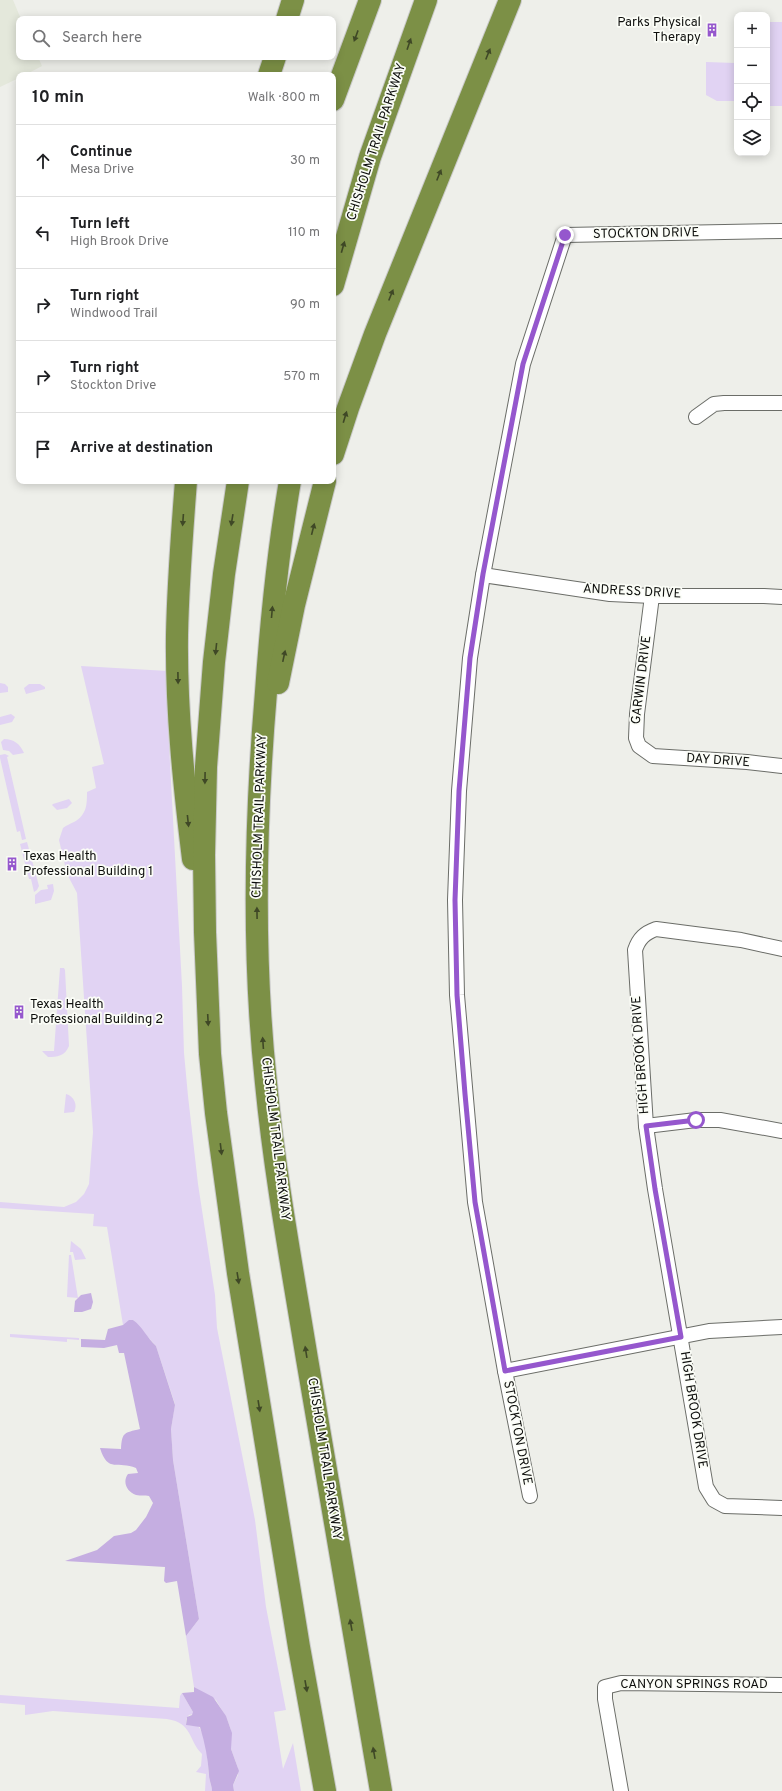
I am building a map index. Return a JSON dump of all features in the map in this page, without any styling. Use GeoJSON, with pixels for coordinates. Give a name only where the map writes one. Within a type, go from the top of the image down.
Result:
{"type":"FeatureCollection","features":[{"type":"Feature","properties":{"kind":"highway"},"geometry":{"type":"LineString","coordinates":[[288,16],[293,0]]}},
{"type":"Feature","properties":{"kind":"highway"},"geometry":{"type":"LineString","coordinates":[[336,92],[370,0]]}},
{"type":"Feature","properties":{"kind":"highway","name":"CHISHOLM TRAIL PARKWAY"},"geometry":{"type":"LineString","coordinates":[[336,275],[370,157],[426,0]]}},
{"type":"Feature","properties":{"kind":"highway"},"geometry":{"type":"LineString","coordinates":[[336,445],[375,334],[510,0]]}},
{"type":"Feature","properties":{"kind":"highway"},"geometry":{"type":"LineString","coordinates":[[270,72],[274,60]]}},
{"type":"Feature","properties":{"kind":"highway"},"geometry":{"type":"LineString","coordinates":[[186,484],[177,629],[179,715],[186,802],[206,981]]}},
{"type":"Feature","properties":{"kind":"highway"},"geometry":{"type":"LineString","coordinates":[[238,484],[224,574],[214,662],[206,767],[204,856],[206,981],[210,1054],[226,1192],[238,1273],[299,1648],[325,1791]]}},
{"type":"Feature","properties":{"kind":"highway","name":"CHISHOLM TRAIL PARKWAY"},"geometry":{"type":"LineString","coordinates":[[290,484],[273,599],[259,776],[256,838],[258,971],[266,1082],[284,1220],[344,1583],[381,1791]]}},
{"type":"Feature","properties":{"kind":"highway"},"geometry":{"type":"LineString","coordinates":[[259,776],[294,605],[324,484]]}},
{"type":"Feature","properties":{"kind":"street","name":"STOCKTON DRIVE"},"geometry":{"type":"LineString","coordinates":[[530,1496],[505,1371],[475,1202],[457,995],[455,900],[459,791],[470,658],[483,574],[523,364],[565,235],[782,231]]}},
{"type":"Feature","properties":{"kind":"street"},"geometry":{"type":"LineString","coordinates":[[696,416],[714,404],[782,403]]}},
{"type":"Feature","properties":{"kind":"street","name":"ANDRESS DRIVE"},"geometry":{"type":"LineString","coordinates":[[483,574],[610,594],[652,596],[732,595],[782,597]]}},
{"type":"Feature","properties":{"kind":"street","name":"GARWIN DRIVE"},"geometry":{"type":"LineString","coordinates":[[652,596],[637,714],[636,738],[639,746],[653,756]]}},
{"type":"Feature","properties":{"kind":"street","name":"DAY DRIVE"},"geometry":{"type":"LineString","coordinates":[[653,756],[747,762],[782,766]]}},
{"type":"Feature","properties":{"kind":"street","name":"HIGH BROOK DRIVE"},"geometry":{"type":"LineString","coordinates":[[782,949],[741,940],[656,929],[647,932],[640,939],[635,950],[646,1126],[655,1189],[706,1487],[714,1500],[725,1506],[782,1508]]}},
{"type":"Feature","properties":{"kind":"street"},"geometry":{"type":"LineString","coordinates":[[646,1126],[696,1120],[720,1120],[782,1131]]}},
{"type":"Feature","properties":{"kind":"street"},"geometry":{"type":"LineString","coordinates":[[505,1371],[709,1331],[782,1327]]}},
{"type":"Feature","properties":{"kind":"street","name":"CANYON SPRINGS ROAD"},"geometry":{"type":"LineString","coordinates":[[621,1791],[605,1699],[605,1687],[621,1683],[782,1685]]}},
{"type":"Feature","properties":{"kind":"shaded area"},"geometry":{"type":"Polygon","coordinates":[[[0,0],[13,0],[20,16],[16,16],[16,60],[39,60],[42,66],[31,72],[16,72],[16,79],[0,87],[0,0]]]}},
{"type":"Feature","properties":{"kind":"shaded area"},"geometry":{"type":"Polygon","coordinates":[[[770,22],[782,22],[782,106],[770,106],[770,22]]]}},
{"type":"Feature","properties":{"kind":"shaded area"},"geometry":{"type":"Polygon","coordinates":[[[706,62],[734,63],[734,101],[717,101],[706,95],[706,62]]]}},
{"type":"Feature","properties":{"kind":"shaded area"},"geometry":{"type":"Polygon","coordinates":[[[81,666],[168,671],[168,726],[182,986],[184,1053],[198,1184],[215,1295],[217,1328],[255,1520],[266,1607],[286,1710],[274,1712],[283,1769],[293,1743],[301,1791],[234,1791],[233,1785],[238,1775],[238,1768],[231,1749],[231,1730],[227,1719],[216,1700],[194,1687],[186,1636],[199,1619],[173,1460],[171,1429],[175,1404],[156,1346],[133,1320],[123,1325],[107,1227],[93,1226],[94,1214],[0,1208],[0,1202],[64,1207],[76,1202],[84,1194],[89,1184],[93,1132],[77,893],[67,874],[59,840],[63,828],[78,819],[84,813],[87,792],[96,788],[92,767],[104,764],[81,666]]]}},
{"type":"Feature","properties":{"kind":"shaded area"},"geometry":{"type":"Polygon","coordinates":[[[0,683],[5,684],[8,687],[8,692],[0,693],[0,683]]]}},
{"type":"Feature","properties":{"kind":"shaded area"},"geometry":{"type":"Polygon","coordinates":[[[29,684],[40,684],[45,687],[45,689],[26,694],[24,688],[29,684]]]}},
{"type":"Feature","properties":{"kind":"shaded area"},"geometry":{"type":"Polygon","coordinates":[[[11,714],[15,717],[12,722],[0,725],[0,717],[11,714]]]}},
{"type":"Feature","properties":{"kind":"shaded area"},"geometry":{"type":"Polygon","coordinates":[[[4,739],[11,740],[16,743],[21,747],[24,753],[13,755],[9,751],[3,750],[1,742],[4,739]]]}},
{"type":"Feature","properties":{"kind":"shaded area"},"geometry":{"type":"Polygon","coordinates":[[[5,754],[9,756],[7,757],[26,839],[22,840],[20,831],[17,832],[0,758],[0,755],[5,754]]]}},
{"type":"Feature","properties":{"kind":"shaded area"},"geometry":{"type":"Polygon","coordinates":[[[69,799],[72,803],[67,808],[57,810],[52,805],[53,804],[69,799]]]}},
{"type":"Feature","properties":{"kind":"shaded area"},"geometry":{"type":"Polygon","coordinates":[[[27,842],[39,886],[34,892],[20,844],[27,842]]]}},
{"type":"Feature","properties":{"kind":"shaded area"},"geometry":{"type":"Polygon","coordinates":[[[53,884],[54,891],[51,900],[35,904],[35,895],[41,890],[48,889],[47,885],[53,884]]]}},
{"type":"Feature","properties":{"kind":"shaded area"},"geometry":{"type":"Polygon","coordinates":[[[60,968],[64,968],[65,970],[69,1046],[63,1054],[55,1057],[48,1057],[42,1051],[54,1051],[60,968]]]}},
{"type":"Feature","properties":{"kind":"shaded area"},"geometry":{"type":"Polygon","coordinates":[[[66,1094],[69,1095],[74,1101],[76,1107],[74,1112],[64,1113],[66,1094]]]}},
{"type":"Feature","properties":{"kind":"shaded area"},"geometry":{"type":"Polygon","coordinates":[[[71,1241],[81,1249],[86,1259],[75,1260],[73,1252],[70,1252],[71,1241]]]}},
{"type":"Feature","properties":{"kind":"shaded area"},"geometry":{"type":"Polygon","coordinates":[[[69,1255],[71,1255],[78,1298],[67,1297],[69,1255]]]}},
{"type":"Feature","properties":{"kind":"shaded area"},"geometry":{"type":"Polygon","coordinates":[[[91,1293],[93,1302],[91,1309],[82,1312],[74,1312],[75,1301],[81,1295],[91,1293]]]}},
{"type":"Feature","properties":{"kind":"shaded area"},"geometry":{"type":"Polygon","coordinates":[[[129,1320],[133,1320],[156,1346],[175,1405],[171,1429],[173,1460],[199,1619],[186,1636],[177,1581],[166,1583],[164,1581],[165,1567],[65,1561],[97,1550],[114,1536],[131,1533],[136,1530],[146,1517],[153,1503],[149,1496],[133,1494],[126,1486],[126,1477],[128,1474],[138,1473],[136,1468],[110,1464],[106,1461],[100,1448],[121,1449],[123,1436],[130,1431],[140,1429],[124,1353],[119,1353],[117,1345],[104,1348],[81,1347],[81,1339],[105,1340],[108,1329],[123,1325],[129,1320]]]}},
{"type":"Feature","properties":{"kind":"shaded area"},"geometry":{"type":"Polygon","coordinates":[[[10,1334],[79,1338],[79,1340],[67,1339],[67,1342],[10,1337],[10,1334]]]}},
{"type":"Feature","properties":{"kind":"shaded area"},"geometry":{"type":"Polygon","coordinates":[[[194,1687],[213,1697],[226,1716],[232,1733],[231,1749],[239,1771],[233,1785],[234,1791],[212,1791],[206,1751],[200,1727],[186,1725],[187,1717],[192,1715],[193,1712],[182,1693],[194,1692],[194,1687]]]}},
{"type":"Feature","properties":{"kind":"shaded area"},"geometry":{"type":"Polygon","coordinates":[[[182,1693],[194,1714],[189,1715],[186,1719],[186,1725],[198,1726],[203,1736],[212,1791],[205,1791],[206,1774],[196,1772],[201,1766],[202,1754],[186,1728],[175,1721],[167,1719],[53,1711],[25,1715],[25,1705],[0,1703],[0,1695],[179,1708],[180,1696],[182,1693]]]}},
{"type":"Feature","properties":{"kind":"place","name":"Parks Physical Therapy"},"geometry":{"type":"Point","coordinates":[712,30]}},
{"type":"Feature","properties":{"kind":"place","name":"Texas Health Professional Building 1"},"geometry":{"type":"Point","coordinates":[12,864]}},
{"type":"Feature","properties":{"kind":"place","name":"Texas Health Professional Building 2"},"geometry":{"type":"Point","coordinates":[19,1012]}},
{"type":"Feature","properties":{"kind":"route"},"geometry":{"type":"LineString","coordinates":[[565,235],[523,364],[483,574],[470,658],[459,791],[455,900],[457,995],[475,1202],[505,1371],[681,1337],[655,1189],[646,1126],[696,1120]]}}]}
